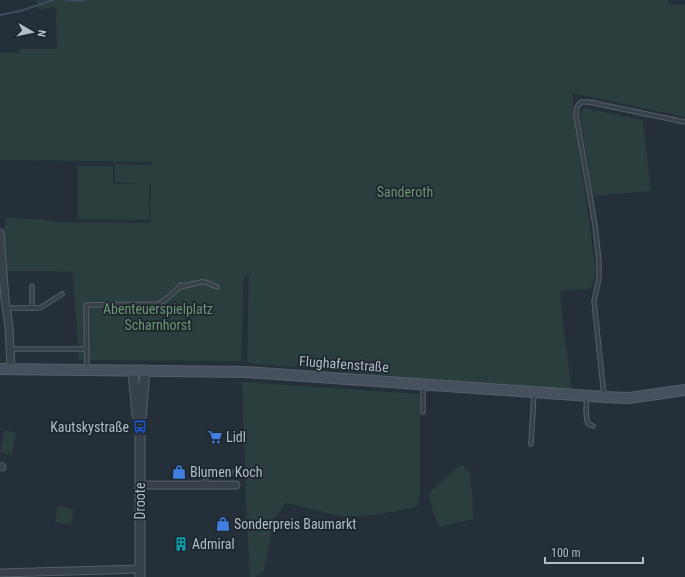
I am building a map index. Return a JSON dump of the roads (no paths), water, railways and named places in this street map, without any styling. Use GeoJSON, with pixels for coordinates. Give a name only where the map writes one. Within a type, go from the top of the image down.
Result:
{"type":"FeatureCollection","features":[{"type":"Feature","properties":{"kind":"main road","name":"Flughafenstraße"},"geometry":{"type":"LineString","coordinates":[[0,369],[246,372],[629,398],[685,390]]}},
{"type":"Feature","properties":{"kind":"street"},"geometry":{"type":"LineString","coordinates":[[0,233],[11,349],[11,369]]}},
{"type":"Feature","properties":{"kind":"street","name":"Droote"},"geometry":{"type":"LineString","coordinates":[[133,370],[137,419],[140,424]]}},
{"type":"Feature","properties":{"kind":"street","name":"Droote"},"geometry":{"type":"LineString","coordinates":[[140,573],[140,424],[145,370]]}},
{"type":"Feature","properties":{"kind":"street"},"geometry":{"type":"LineString","coordinates":[[140,485],[236,485]]}},
{"type":"Feature","properties":{"kind":"street"},"geometry":{"type":"LineString","coordinates":[[0,573],[140,573]]}},
{"type":"Feature","properties":{"kind":"lane"},"geometry":{"type":"LineString","coordinates":[[604,397],[594,301],[599,278],[599,261],[576,115],[577,107],[581,102],[590,102],[685,122]]}},
{"type":"Feature","properties":{"kind":"lane"},"geometry":{"type":"LineString","coordinates":[[87,370],[86,305],[158,304],[171,296],[180,286],[205,282],[217,287]]}},
{"type":"Feature","properties":{"kind":"lane"},"geometry":{"type":"LineString","coordinates":[[32,286],[32,308]]}},
{"type":"Feature","properties":{"kind":"lane"},"geometry":{"type":"LineString","coordinates":[[7,308],[40,308],[62,294]]}},
{"type":"Feature","properties":{"kind":"lane"},"geometry":{"type":"LineString","coordinates":[[11,349],[87,349]]}},
{"type":"Feature","properties":{"kind":"lane"},"geometry":{"type":"LineString","coordinates":[[423,384],[423,412]]}},
{"type":"Feature","properties":{"kind":"lane"},"geometry":{"type":"LineString","coordinates":[[531,444],[534,392]]}},
{"type":"Feature","properties":{"kind":"lane"},"geometry":{"type":"LineString","coordinates":[[587,396],[587,421],[588,424],[593,426]]}},
{"type":"Feature","properties":{"kind":"lane"},"geometry":{"type":"LineString","coordinates":[[205,485],[206,478],[209,473],[231,472]]}},
{"type":"Feature","properties":{"kind":"waterway"},"geometry":{"type":"LineString","coordinates":[[0,15],[20,11],[53,0]]}},
{"type":"Feature","properties":{"kind":"waterway"},"geometry":{"type":"LineString","coordinates":[[66,0],[85,0]]}},
{"type":"Feature","properties":{"kind":"place","name":"Kautskystraße"},"geometry":{"type":"Point","coordinates":[140,427]}},
{"type":"Feature","properties":{"kind":"place","name":"Lidl"},"geometry":{"type":"Point","coordinates":[215,437]}},
{"type":"Feature","properties":{"kind":"place","name":"Blumen Koch"},"geometry":{"type":"Point","coordinates":[179,472]}},
{"type":"Feature","properties":{"kind":"place","name":"Sonderpreis Baumarkt"},"geometry":{"type":"Point","coordinates":[223,524]}},
{"type":"Feature","properties":{"kind":"place","name":"Admiral"},"geometry":{"type":"Point","coordinates":[181,544]}},
{"type":"Feature","properties":{"kind":"park label","name":"Sanderoth"},"geometry":{"type":"Point","coordinates":[405,192]}},
{"type":"Feature","properties":{"kind":"park label","name":"Abenteuerspielplatz Scharnhorst"},"geometry":{"type":"Point","coordinates":[158,318]}}]}
